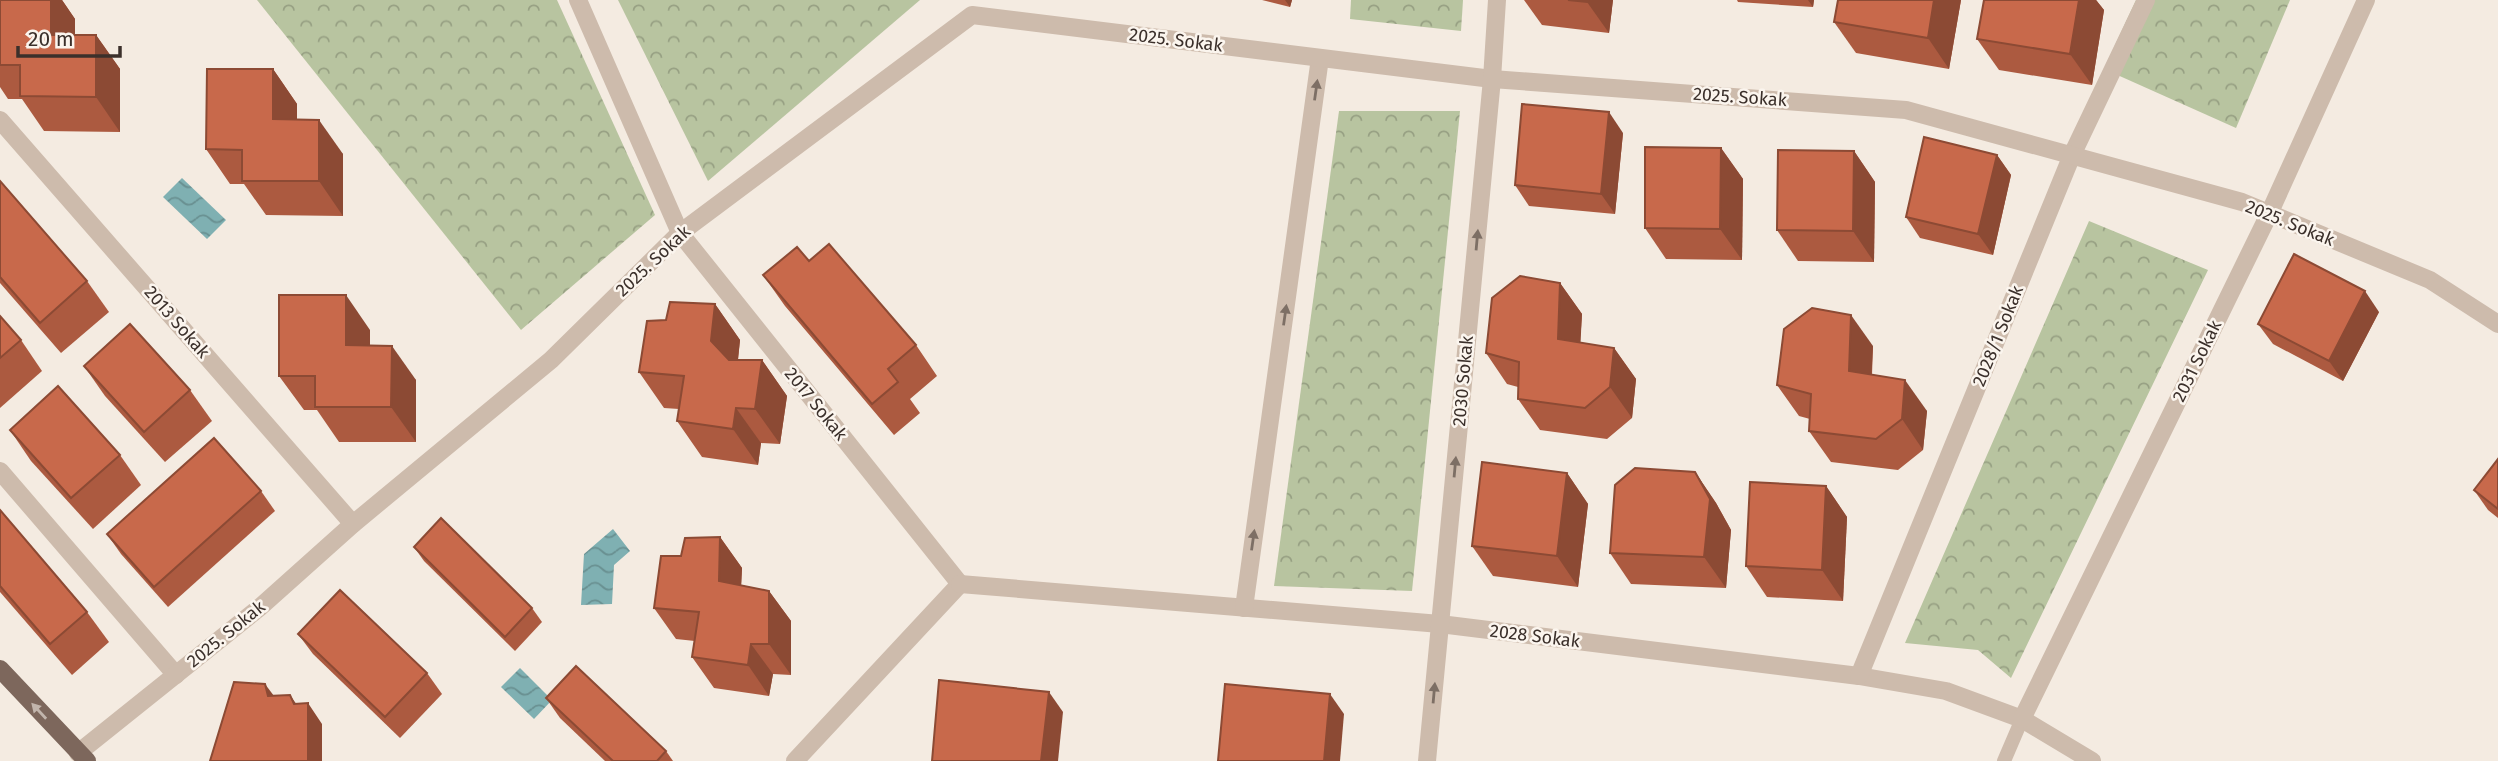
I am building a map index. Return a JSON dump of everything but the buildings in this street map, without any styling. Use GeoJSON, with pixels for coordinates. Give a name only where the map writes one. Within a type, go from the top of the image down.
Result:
{"type":"FeatureCollection","features":[{"type":"Feature","properties":{"kind":"main road"},"geometry":{"type":"LineString","coordinates":[[0,669],[83,757]]}},
{"type":"Feature","properties":{"kind":"street","name":"2017 Sokak"},"geometry":{"type":"LineString","coordinates":[[578,0],[680,233],[960,584]]}},
{"type":"Feature","properties":{"kind":"street","name":"2030 Sokak"},"geometry":{"type":"LineString","coordinates":[[1427,761],[1492,79],[1497,0]]}},
{"type":"Feature","properties":{"kind":"street","name":"2028/1 Sokak"},"geometry":{"type":"LineString","coordinates":[[1859,676],[2072,155],[2146,0]]}},
{"type":"Feature","properties":{"kind":"street","name":"2031 Sokak"},"geometry":{"type":"LineString","coordinates":[[2022,719],[2269,214],[2366,0]]}},
{"type":"Feature","properties":{"kind":"street","name":"2025. Sokak"},"geometry":{"type":"LineString","coordinates":[[83,757],[354,524],[551,360],[680,233],[972,8],[1320,58],[1492,79],[1906,110],[2242,202],[2430,280],[2498,324]]}},
{"type":"Feature","properties":{"kind":"street"},"geometry":{"type":"LineString","coordinates":[[1244,608],[1320,58]]}},
{"type":"Feature","properties":{"kind":"street","name":"2013 Sokak"},"geometry":{"type":"LineString","coordinates":[[0,120],[354,524]]}},
{"type":"Feature","properties":{"kind":"street"},"geometry":{"type":"LineString","coordinates":[[0,471],[176,675]]}},
{"type":"Feature","properties":{"kind":"street"},"geometry":{"type":"LineString","coordinates":[[795,761],[960,584]]}},
{"type":"Feature","properties":{"kind":"street","name":"2028 Sokak"},"geometry":{"type":"LineString","coordinates":[[960,584],[1440,624],[1859,676],[1946,691],[2022,719],[2092,761]]}},
{"type":"Feature","properties":{"kind":"lane"},"geometry":{"type":"LineString","coordinates":[[2004,761],[2022,719]]}},
{"type":"Feature","properties":{"kind":"green space"},"geometry":{"type":"Polygon","coordinates":[[[257,0],[557,0],[655,215],[521,330],[257,0]]]}},
{"type":"Feature","properties":{"kind":"green space"},"geometry":{"type":"Polygon","coordinates":[[[618,0],[920,0],[708,181],[618,0]]]}},
{"type":"Feature","properties":{"kind":"green space"},"geometry":{"type":"Polygon","coordinates":[[[1351,0],[1463,0],[1461,31],[1350,19],[1351,0]]]}},
{"type":"Feature","properties":{"kind":"green space"},"geometry":{"type":"Polygon","coordinates":[[[2136,0],[2290,0],[2236,128],[2104,69],[2136,0]]]}},
{"type":"Feature","properties":{"kind":"green space"},"geometry":{"type":"Polygon","coordinates":[[[1339,111],[1460,111],[1412,591],[1274,586],[1339,111]]]}},
{"type":"Feature","properties":{"kind":"green space"},"geometry":{"type":"Polygon","coordinates":[[[2089,221],[2208,270],[2011,678],[1978,650],[1905,643],[2089,221]]]}},
{"type":"Feature","properties":{"kind":"water"},"geometry":{"type":"Polygon","coordinates":[[[182,178],[226,220],[207,239],[163,197],[182,178]]]}},
{"type":"Feature","properties":{"kind":"water"},"geometry":{"type":"Polygon","coordinates":[[[613,529],[630,551],[614,565],[612,604],[581,605],[584,554],[613,529]]]}},
{"type":"Feature","properties":{"kind":"water"},"geometry":{"type":"Polygon","coordinates":[[[520,668],[552,700],[534,719],[501,687],[520,668]]]}}]}
